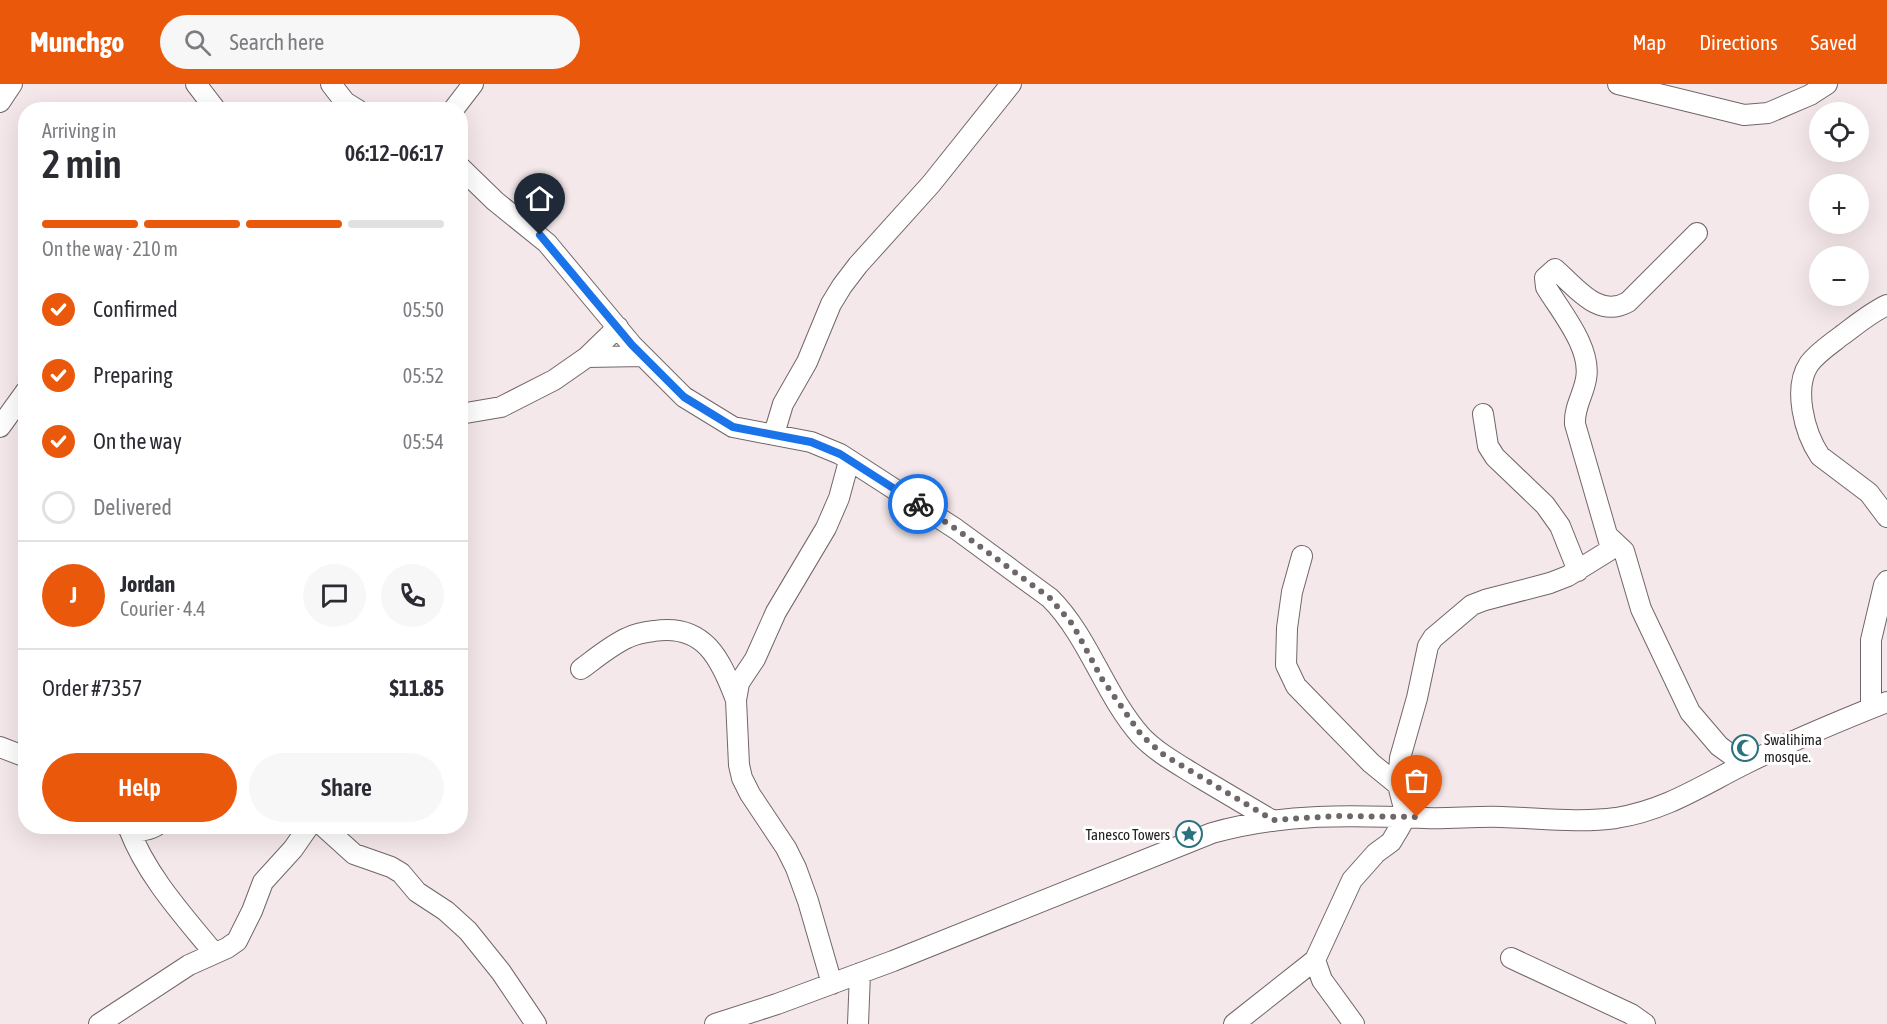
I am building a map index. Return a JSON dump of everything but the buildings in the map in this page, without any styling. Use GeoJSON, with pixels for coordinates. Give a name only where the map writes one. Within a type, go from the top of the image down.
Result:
{"type":"FeatureCollection","features":[{"type":"Feature","properties":{"kind":"street"},"geometry":{"type":"LineString","coordinates":[[0,102],[12,84]]}},
{"type":"Feature","properties":{"kind":"street"},"geometry":{"type":"LineString","coordinates":[[196,84],[210,102]]}},
{"type":"Feature","properties":{"kind":"street"},"geometry":{"type":"LineString","coordinates":[[331,84],[345,102]]}},
{"type":"Feature","properties":{"kind":"street"},"geometry":{"type":"LineString","coordinates":[[459,102],[473,84]]}},
{"type":"Feature","properties":{"kind":"street"},"geometry":{"type":"LineString","coordinates":[[774,434],[783,404],[807,362],[831,304],[842,286],[931,184],[1011,84]]}},
{"type":"Feature","properties":{"kind":"street"},"geometry":{"type":"LineString","coordinates":[[1618,84],[1744,115],[1768,113],[1810,95],[1827,84]]}},
{"type":"Feature","properties":{"kind":"street"},"geometry":{"type":"LineString","coordinates":[[468,175],[495,201],[547,243],[643,357],[684,397],[740,430],[811,442],[840,454],[956,529],[1050,598],[1073,625],[1102,679],[1142,736],[1172,760],[1273,820]]}},
{"type":"Feature","properties":{"kind":"street"},"geometry":{"type":"LineString","coordinates":[[1234,1024],[1315,960],[1352,880],[1376,853],[1391,842],[1406,816],[1398,785],[1400,758],[1417,698],[1428,646],[1433,638],[1472,605],[1550,583],[1578,571],[1608,552],[1610,545],[1608,536],[1575,424],[1577,404],[1586,380],[1586,355],[1546,287],[1545,278],[1555,269],[1592,303],[1604,307],[1618,307],[1628,302],[1698,233]]}},
{"type":"Feature","properties":{"kind":"street"},"geometry":{"type":"LineString","coordinates":[[1887,305],[1867,317],[1812,360],[1805,370],[1800,385],[1801,402],[1814,447],[1820,456],[1869,493],[1887,517]]}},
{"type":"Feature","properties":{"kind":"street"},"geometry":{"type":"LineString","coordinates":[[468,413],[493,409],[510,403],[554,380],[587,357],[618,327]]}},
{"type":"Feature","properties":{"kind":"street"},"geometry":{"type":"LineString","coordinates":[[587,357],[623,355],[643,357]]}},
{"type":"Feature","properties":{"kind":"street"},"geometry":{"type":"LineString","coordinates":[[0,427],[18,412]]}},
{"type":"Feature","properties":{"kind":"street"},"geometry":{"type":"LineString","coordinates":[[1483,414],[1488,446],[1495,457],[1545,505],[1560,526],[1578,571]]}},
{"type":"Feature","properties":{"kind":"street"},"geometry":{"type":"LineString","coordinates":[[832,984],[796,868],[742,778],[739,765],[736,700],[739,683],[754,659],[776,612],[826,528],[839,498],[849,461]]}},
{"type":"Feature","properties":{"kind":"street"},"geometry":{"type":"LineString","coordinates":[[1608,536],[1623,551],[1641,609],[1689,712],[1719,746],[1744,764]]}},
{"type":"Feature","properties":{"kind":"street"},"geometry":{"type":"LineString","coordinates":[[1302,556],[1292,592],[1287,628],[1286,665],[1290,676],[1296,686],[1352,744],[1398,785]]}},
{"type":"Feature","properties":{"kind":"street"},"geometry":{"type":"LineString","coordinates":[[720,1023],[832,984],[1212,833],[1235,826],[1273,820],[1336,816],[1613,818],[1657,808],[1682,798],[1744,764],[1819,729],[1879,705],[1871,640],[1884,585],[1887,581]]}},
{"type":"Feature","properties":{"kind":"street"},"geometry":{"type":"LineString","coordinates":[[581,669],[613,645],[637,634],[664,629],[683,631],[700,639],[712,651],[724,668],[736,700]]}},
{"type":"Feature","properties":{"kind":"street"},"geometry":{"type":"LineString","coordinates":[[0,747],[18,754]]}},
{"type":"Feature","properties":{"kind":"street"},"geometry":{"type":"LineString","coordinates":[[131,834],[152,874],[214,953]]}},
{"type":"Feature","properties":{"kind":"street"},"geometry":{"type":"LineString","coordinates":[[99,1024],[189,965],[237,940],[252,911],[263,882],[303,834]]}},
{"type":"Feature","properties":{"kind":"street"},"geometry":{"type":"LineString","coordinates":[[332,834],[354,854],[391,867],[401,873],[417,892],[446,911],[468,931],[501,972],[537,1024]]}},
{"type":"Feature","properties":{"kind":"street"},"geometry":{"type":"LineString","coordinates":[[1511,958],[1631,1014],[1645,1024]]}},
{"type":"Feature","properties":{"kind":"street"},"geometry":{"type":"LineString","coordinates":[[1315,960],[1328,989],[1354,1024]]}},
{"type":"Feature","properties":{"kind":"street"},"geometry":{"type":"LineString","coordinates":[[858,1024],[860,973]]}},
{"type":"Feature","properties":{"kind":"way so far"},"geometry":{"type":"LineString","coordinates":[[918,504],[956,529],[1050,598],[1064,611],[1112,696],[1142,736],[1164,755],[1273,820],[1336,816],[1417,817]]}},
{"type":"Feature","properties":{"kind":"place","name":"Swalihima mosque."},"geometry":{"type":"Point","coordinates":[1745,748]}},
{"type":"Feature","properties":{"kind":"place","name":"Tanesco Towers"},"geometry":{"type":"Point","coordinates":[1189,834]}},
{"type":"Feature","properties":{"kind":"route"},"geometry":{"type":"LineString","coordinates":[[540,235],[632,345],[684,397],[740,430],[811,442],[840,454],[918,504]]}}]}
